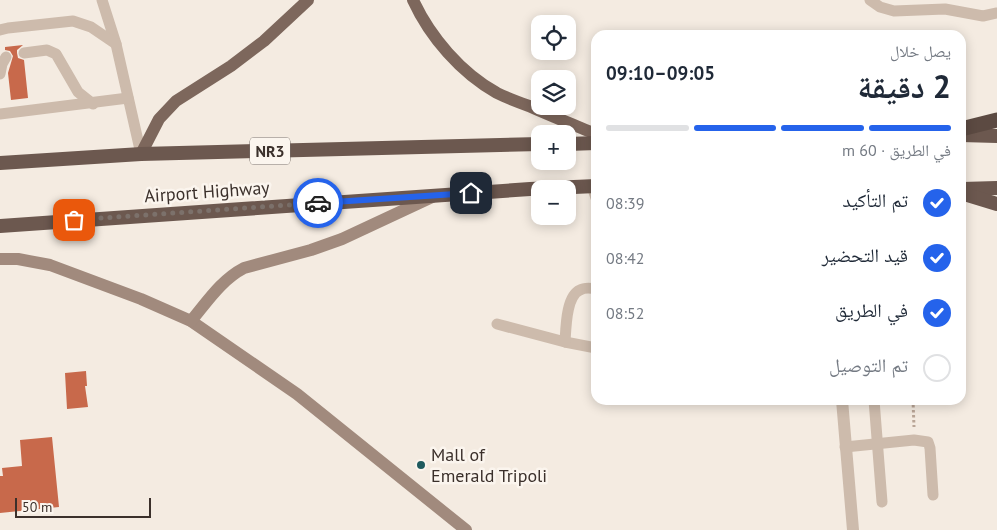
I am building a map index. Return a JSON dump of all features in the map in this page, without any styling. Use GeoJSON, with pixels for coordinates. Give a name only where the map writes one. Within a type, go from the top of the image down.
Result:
{"type":"FeatureCollection","features":[{"type":"Feature","properties":{"kind":"highway"},"geometry":{"type":"LineString","coordinates":[[966,128],[997,120]]}},
{"type":"Feature","properties":{"kind":"highway"},"geometry":{"type":"LineString","coordinates":[[966,135],[997,136]]}},
{"type":"Feature","properties":{"kind":"highway"},"geometry":{"type":"LineString","coordinates":[[576,144],[591,143]]}},
{"type":"Feature","properties":{"kind":"highway","name":"Airport Highway"},"geometry":{"type":"LineString","coordinates":[[0,164],[141,154],[531,144]]}},
{"type":"Feature","properties":{"kind":"highway"},"geometry":{"type":"LineString","coordinates":[[966,189],[997,188]]}},
{"type":"Feature","properties":{"kind":"highway","name":"Airport Highway"},"geometry":{"type":"LineString","coordinates":[[0,226],[530,189],[591,190]]}},
{"type":"Feature","properties":{"kind":"highway"},"geometry":{"type":"LineString","coordinates":[[966,195],[997,204]]}},
{"type":"Feature","properties":{"kind":"main road"},"geometry":{"type":"LineString","coordinates":[[141,154],[159,119],[176,101],[231,66],[264,41],[308,0]]}},
{"type":"Feature","properties":{"kind":"main road"},"geometry":{"type":"LineString","coordinates":[[413,0],[429,28],[442,45],[457,62],[476,78],[497,93],[591,132]]}},
{"type":"Feature","properties":{"kind":"main road"},"geometry":{"type":"LineString","coordinates":[[191,321],[227,279],[244,268],[311,250],[432,197]]}},
{"type":"Feature","properties":{"kind":"main road"},"geometry":{"type":"LineString","coordinates":[[0,259],[18,259],[50,265],[141,299],[191,321],[297,394],[466,530]]}},
{"type":"Feature","properties":{"kind":"street"},"geometry":{"type":"LineString","coordinates":[[842,405],[854,530]]}},
{"type":"Feature","properties":{"kind":"lane"},"geometry":{"type":"LineString","coordinates":[[870,0],[880,7],[894,11],[952,9],[970,15],[983,16],[997,13]]}},
{"type":"Feature","properties":{"kind":"lane"},"geometry":{"type":"LineString","coordinates":[[102,1],[116,44],[141,154]]}},
{"type":"Feature","properties":{"kind":"lane"},"geometry":{"type":"LineString","coordinates":[[0,30],[73,21],[91,27],[116,44]]}},
{"type":"Feature","properties":{"kind":"lane"},"geometry":{"type":"LineString","coordinates":[[24,53],[47,50],[56,54],[78,92],[93,104]]}},
{"type":"Feature","properties":{"kind":"lane"},"geometry":{"type":"LineString","coordinates":[[0,74],[6,57]]}},
{"type":"Feature","properties":{"kind":"lane"},"geometry":{"type":"LineString","coordinates":[[0,114],[93,104],[128,98]]}},
{"type":"Feature","properties":{"kind":"lane"},"geometry":{"type":"LineString","coordinates":[[565,342],[571,298],[578,290],[591,289]]}},
{"type":"Feature","properties":{"kind":"lane"},"geometry":{"type":"LineString","coordinates":[[497,324],[591,347]]}},
{"type":"Feature","properties":{"kind":"lane"},"geometry":{"type":"LineString","coordinates":[[874,405],[882,502]]}},
{"type":"Feature","properties":{"kind":"lane"},"geometry":{"type":"LineString","coordinates":[[845,446],[925,440],[930,444],[933,495]]}},
{"type":"Feature","properties":{"kind":"path"},"geometry":{"type":"LineString","coordinates":[[913,405],[914,440]]}},
{"type":"Feature","properties":{"kind":"building"},"geometry":{"type":"Polygon","coordinates":[[[23,45],[17,50],[17,53],[18,58],[24,60],[28,98],[11,100],[8,73],[13,56],[10,51],[5,50],[5,47],[23,45]]]}},
{"type":"Feature","properties":{"kind":"building"},"geometry":{"type":"Polygon","coordinates":[[[86,371],[87,386],[85,386],[88,407],[67,409],[65,373],[86,371]]]}},
{"type":"Feature","properties":{"kind":"building"},"geometry":{"type":"Polygon","coordinates":[[[52,437],[59,507],[0,513],[0,476],[3,476],[2,468],[22,466],[20,440],[52,437]]]}},
{"type":"Feature","properties":{"kind":"way so far"},"geometry":{"type":"LineString","coordinates":[[74,220],[318,203]]}},
{"type":"Feature","properties":{"kind":"place","name":"Mall of Emerald Tripoli"},"geometry":{"type":"Point","coordinates":[421,465]}},
{"type":"Feature","properties":{"kind":"route"},"geometry":{"type":"LineString","coordinates":[[318,203],[471,193]]}}]}
